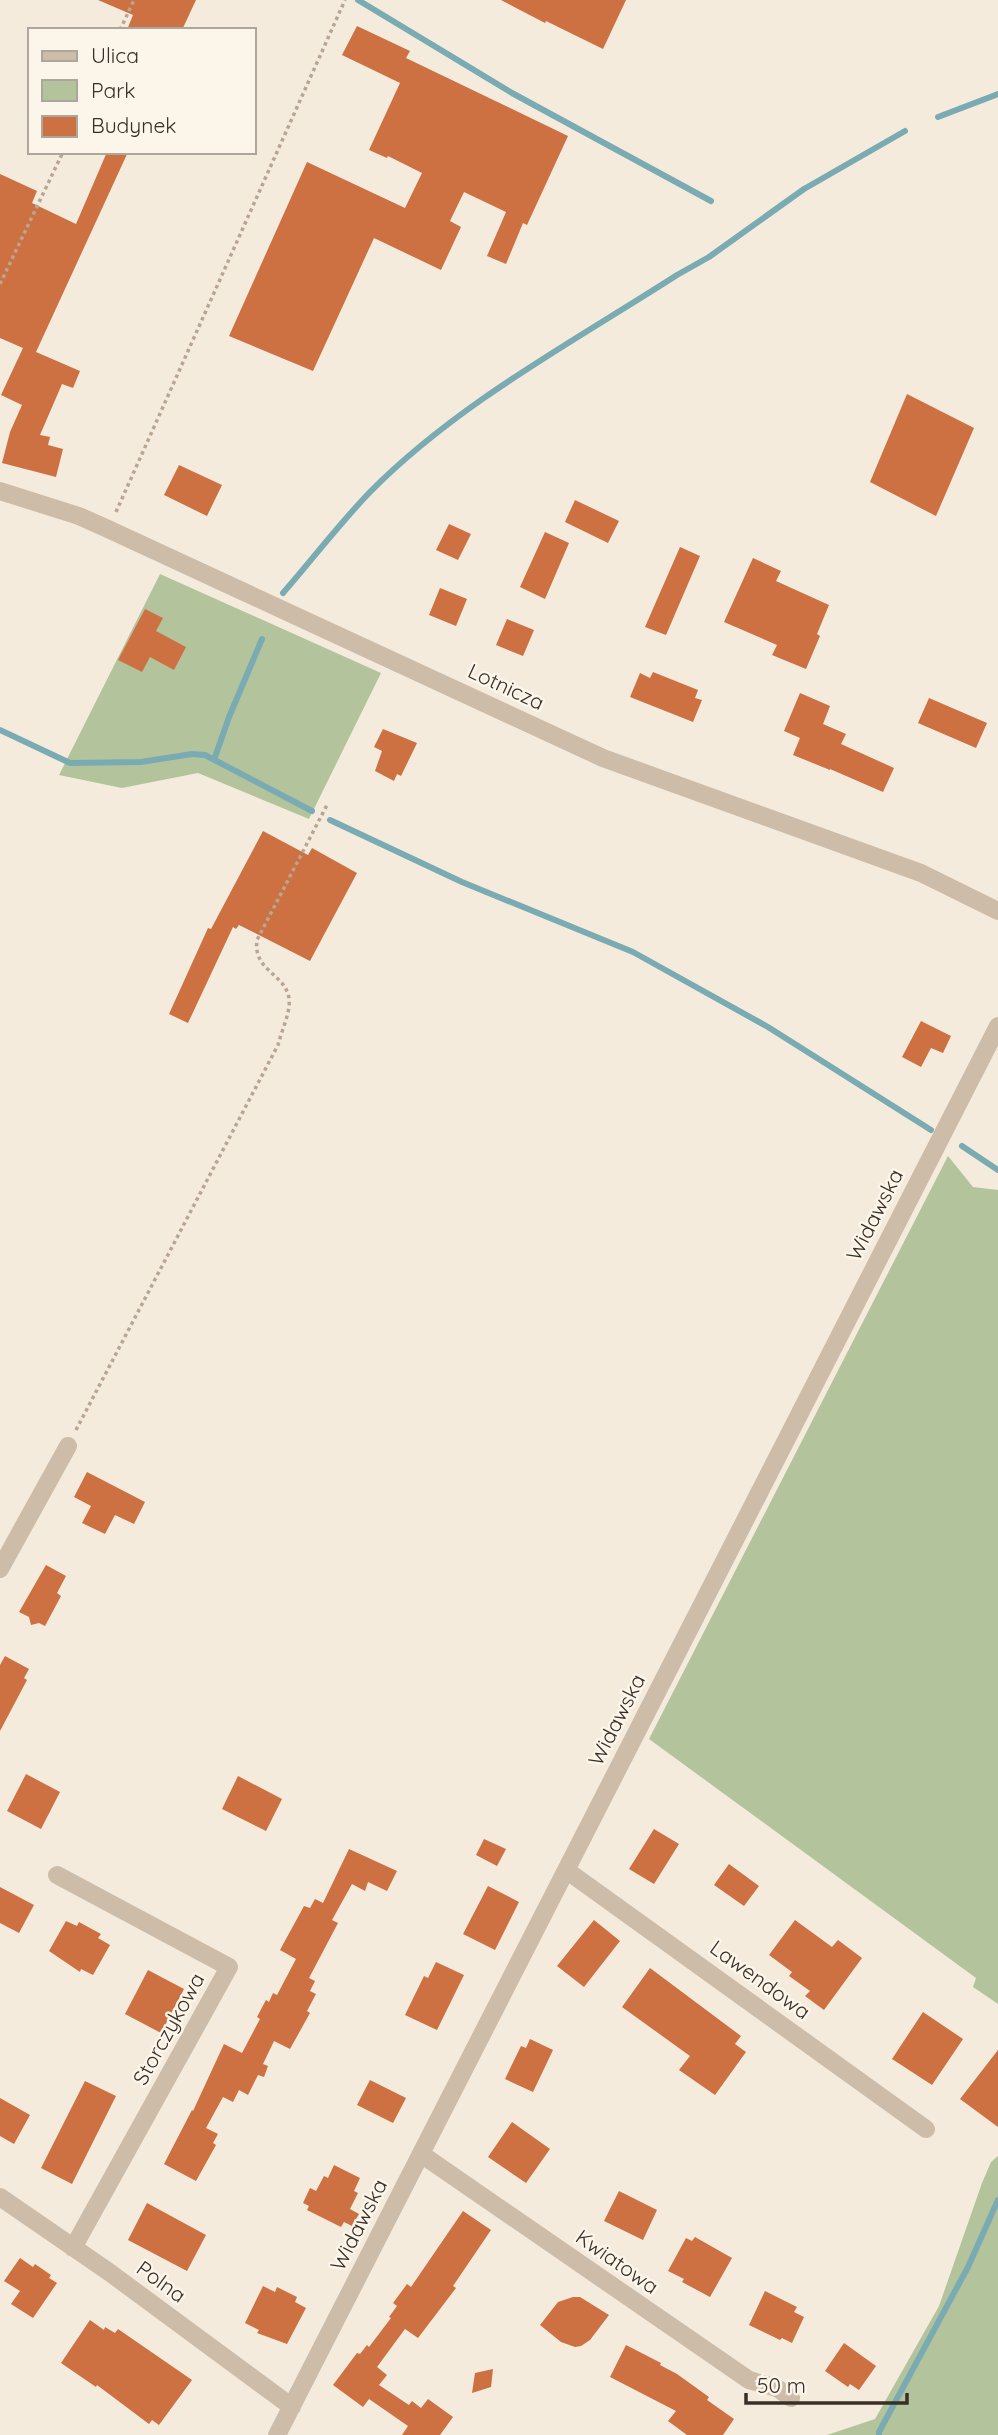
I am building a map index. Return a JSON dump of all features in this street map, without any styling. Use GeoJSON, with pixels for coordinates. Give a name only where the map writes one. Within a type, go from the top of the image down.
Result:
{"type":"FeatureCollection","features":[{"type":"Feature","properties":{"kind":"street","name":"Lotnicza"},"geometry":{"type":"LineString","coordinates":[[0,491],[79,516],[603,758],[921,873],[998,911]]}},
{"type":"Feature","properties":{"kind":"street","name":"Widawska"},"geometry":{"type":"LineString","coordinates":[[277,2435],[998,1026]]}},
{"type":"Feature","properties":{"kind":"street"},"geometry":{"type":"LineString","coordinates":[[0,1569],[68,1446]]}},
{"type":"Feature","properties":{"kind":"street","name":"Lawendowa"},"geometry":{"type":"LineString","coordinates":[[566,1870],[926,2130]]}},
{"type":"Feature","properties":{"kind":"street","name":"Storczykowa"},"geometry":{"type":"LineString","coordinates":[[57,1875],[229,1967],[74,2248]]}},
{"type":"Feature","properties":{"kind":"street","name":"Kwiatowa"},"geometry":{"type":"LineString","coordinates":[[421,2154],[749,2380],[777,2388],[791,2398]]}},
{"type":"Feature","properties":{"kind":"street","name":"Polna"},"geometry":{"type":"LineString","coordinates":[[0,2197],[292,2407]]}},
{"type":"Feature","properties":{"kind":"path"},"geometry":{"type":"LineString","coordinates":[[121,28],[134,0]]}},
{"type":"Feature","properties":{"kind":"path"},"geometry":{"type":"LineString","coordinates":[[108,529],[345,0]]}},
{"type":"Feature","properties":{"kind":"path"},"geometry":{"type":"LineString","coordinates":[[0,284],[62,154]]}},
{"type":"Feature","properties":{"kind":"path"},"geometry":{"type":"LineString","coordinates":[[68,1446],[278,1045],[289,1005],[284,984],[260,962],[255,951],[257,940],[328,803]]}},
{"type":"Feature","properties":{"kind":"green space"},"geometry":{"type":"Polygon","coordinates":[[[160,574],[381,673],[309,819],[198,773],[122,788],[59,775],[160,574]]]}},
{"type":"Feature","properties":{"kind":"green space"},"geometry":{"type":"Polygon","coordinates":[[[948,1156],[973,1187],[998,1190],[998,2004],[973,1987],[976,1978],[649,1739],[948,1156]]]}},
{"type":"Feature","properties":{"kind":"green space"},"geometry":{"type":"Polygon","coordinates":[[[998,2156],[998,2435],[827,2435],[875,2419],[939,2306],[982,2183],[991,2162],[998,2156]]]}},
{"type":"Feature","properties":{"kind":"building"},"geometry":{"type":"Polygon","coordinates":[[[98,0],[196,0],[183,28],[128,28],[133,15],[98,0]]]}},
{"type":"Feature","properties":{"kind":"building"},"geometry":{"type":"Polygon","coordinates":[[[501,0],[626,0],[603,49],[501,0]]]}},
{"type":"Feature","properties":{"kind":"building"},"geometry":{"type":"Polygon","coordinates":[[[357,26],[410,51],[406,58],[568,136],[527,225],[523,223],[506,264],[487,256],[506,212],[464,192],[450,221],[461,227],[441,270],[374,238],[313,371],[229,336],[307,162],[405,208],[422,173],[369,150],[400,83],[342,55],[357,26]]]}},
{"type":"Feature","properties":{"kind":"building"},"geometry":{"type":"Polygon","coordinates":[[[106,154],[127,154],[36,352],[80,371],[73,388],[62,384],[40,435],[50,437],[48,445],[63,449],[56,477],[2,463],[10,432],[22,405],[1,395],[23,348],[0,338],[0,174],[37,191],[32,203],[76,224],[106,154]]]}},
{"type":"Feature","properties":{"kind":"building"},"geometry":{"type":"Polygon","coordinates":[[[907,394],[974,428],[936,516],[870,482],[907,394]]]}},
{"type":"Feature","properties":{"kind":"building"},"geometry":{"type":"Polygon","coordinates":[[[179,465],[222,485],[207,516],[164,495],[179,465]]]}},
{"type":"Feature","properties":{"kind":"building"},"geometry":{"type":"Polygon","coordinates":[[[575,500],[619,521],[608,543],[565,522],[575,500]]]}},
{"type":"Feature","properties":{"kind":"building"},"geometry":{"type":"Polygon","coordinates":[[[449,524],[471,534],[458,560],[436,550],[449,524]]]}},
{"type":"Feature","properties":{"kind":"building"},"geometry":{"type":"Polygon","coordinates":[[[545,532],[569,543],[545,599],[520,587],[545,532]]]}},
{"type":"Feature","properties":{"kind":"building"},"geometry":{"type":"Polygon","coordinates":[[[680,547],[700,556],[666,635],[645,627],[680,547]]]}},
{"type":"Feature","properties":{"kind":"building"},"geometry":{"type":"Polygon","coordinates":[[[753,558],[781,571],[776,581],[829,605],[806,669],[772,655],[777,645],[724,622],[753,558]]]}},
{"type":"Feature","properties":{"kind":"building"},"geometry":{"type":"Polygon","coordinates":[[[440,588],[467,599],[456,626],[429,615],[440,588]]]}},
{"type":"Feature","properties":{"kind":"building"},"geometry":{"type":"Polygon","coordinates":[[[145,609],[163,618],[156,631],[186,647],[174,670],[150,657],[142,672],[118,660],[145,609]]]}},
{"type":"Feature","properties":{"kind":"building"},"geometry":{"type":"Polygon","coordinates":[[[507,619],[534,630],[523,656],[496,645],[507,619]]]}},
{"type":"Feature","properties":{"kind":"building"},"geometry":{"type":"Polygon","coordinates":[[[653,672],[698,690],[695,698],[702,700],[693,722],[630,697],[640,673],[650,678],[653,672]]]}},
{"type":"Feature","properties":{"kind":"building"},"geometry":{"type":"Polygon","coordinates":[[[800,693],[830,706],[823,724],[846,734],[841,744],[894,768],[883,792],[793,755],[800,738],[784,731],[800,693]]]}},
{"type":"Feature","properties":{"kind":"building"},"geometry":{"type":"Polygon","coordinates":[[[929,698],[987,723],[976,748],[918,723],[929,698]]]}},
{"type":"Feature","properties":{"kind":"building"},"geometry":{"type":"Polygon","coordinates":[[[383,729],[417,743],[401,776],[397,774],[394,781],[375,771],[382,751],[374,747],[383,729]]]}},
{"type":"Feature","properties":{"kind":"building"},"geometry":{"type":"Polygon","coordinates":[[[263,831],[308,855],[312,848],[357,873],[310,961],[239,925],[236,929],[233,927],[188,1023],[169,1014],[208,928],[211,929],[263,831]]]}},
{"type":"Feature","properties":{"kind":"building"},"geometry":{"type":"Polygon","coordinates":[[[921,1021],[951,1036],[943,1053],[931,1048],[921,1067],[902,1057],[921,1021]]]}},
{"type":"Feature","properties":{"kind":"building"},"geometry":{"type":"Polygon","coordinates":[[[87,1472],[145,1502],[134,1524],[115,1515],[105,1534],[82,1523],[91,1506],[74,1497],[87,1472]]]}},
{"type":"Feature","properties":{"kind":"building"},"geometry":{"type":"Polygon","coordinates":[[[46,1565],[66,1576],[57,1593],[61,1596],[45,1626],[39,1623],[31,1625],[29,1617],[19,1612],[46,1565]]]}},
{"type":"Feature","properties":{"kind":"building"},"geometry":{"type":"Polygon","coordinates":[[[5,1656],[29,1669],[24,1678],[27,1680],[0,1731],[0,1665],[5,1656]]]}},
{"type":"Feature","properties":{"kind":"building"},"geometry":{"type":"Polygon","coordinates":[[[26,1774],[60,1792],[41,1829],[7,1811],[26,1774]]]}},
{"type":"Feature","properties":{"kind":"building"},"geometry":{"type":"Polygon","coordinates":[[[238,1776],[282,1799],[266,1831],[222,1809],[238,1776]]]}},
{"type":"Feature","properties":{"kind":"building"},"geometry":{"type":"Polygon","coordinates":[[[654,1829],[679,1844],[654,1884],[629,1869],[654,1829]]]}},
{"type":"Feature","properties":{"kind":"building"},"geometry":{"type":"Polygon","coordinates":[[[484,1839],[506,1849],[497,1866],[476,1855],[484,1839]]]}},
{"type":"Feature","properties":{"kind":"building"},"geometry":{"type":"Polygon","coordinates":[[[349,1849],[397,1871],[387,1891],[368,1882],[365,1891],[352,1884],[332,1920],[338,1923],[309,1978],[315,1981],[310,1991],[316,1994],[307,2011],[310,2013],[290,2049],[274,2041],[263,2064],[268,2066],[264,2077],[258,2075],[248,2095],[239,2090],[233,2102],[223,2097],[206,2128],[218,2134],[213,2143],[216,2145],[196,2181],[164,2164],[193,2111],[224,2044],[242,2053],[260,2019],[257,2017],[266,2000],[269,2002],[273,1993],[277,1995],[296,1959],[280,1950],[304,1906],[310,1908],[315,1899],[323,1903],[349,1849]]]}},
{"type":"Feature","properties":{"kind":"building"},"geometry":{"type":"Polygon","coordinates":[[[729,1864],[759,1886],[744,1906],[714,1885],[729,1864]]]}},
{"type":"Feature","properties":{"kind":"building"},"geometry":{"type":"Polygon","coordinates":[[[488,1886],[519,1902],[495,1950],[463,1934],[488,1886]]]}},
{"type":"Feature","properties":{"kind":"building"},"geometry":{"type":"Polygon","coordinates":[[[0,1887],[34,1905],[19,1933],[0,1923],[0,1887]]]}},
{"type":"Feature","properties":{"kind":"building"},"geometry":{"type":"Polygon","coordinates":[[[594,1920],[620,1941],[584,1987],[557,1966],[594,1920]]]}},
{"type":"Feature","properties":{"kind":"building"},"geometry":{"type":"Polygon","coordinates":[[[795,1920],[832,1947],[838,1940],[862,1958],[824,2010],[805,1996],[810,1991],[789,1976],[792,1972],[769,1955],[795,1920]]]}},
{"type":"Feature","properties":{"kind":"building"},"geometry":{"type":"Polygon","coordinates":[[[66,1921],[77,1926],[79,1922],[101,1934],[98,1938],[110,1945],[93,1975],[81,1969],[80,1972],[49,1951],[66,1921]]]}},
{"type":"Feature","properties":{"kind":"building"},"geometry":{"type":"Polygon","coordinates":[[[436,1962],[464,1975],[437,2030],[405,2015],[424,1976],[428,1978],[436,1962]]]}},
{"type":"Feature","properties":{"kind":"building"},"geometry":{"type":"Polygon","coordinates":[[[650,1968],[741,2036],[735,2044],[746,2052],[715,2095],[679,2070],[690,2056],[622,2007],[650,1968]]]}},
{"type":"Feature","properties":{"kind":"building"},"geometry":{"type":"Polygon","coordinates":[[[148,1970],[184,1989],[161,2033],[125,2014],[148,1970]]]}},
{"type":"Feature","properties":{"kind":"building"},"geometry":{"type":"Polygon","coordinates":[[[923,2012],[963,2039],[932,2085],[892,2059],[923,2012]]]}},
{"type":"Feature","properties":{"kind":"building"},"geometry":{"type":"Polygon","coordinates":[[[530,2039],[553,2050],[533,2092],[505,2079],[521,2046],[526,2048],[530,2039]]]}},
{"type":"Feature","properties":{"kind":"building"},"geometry":{"type":"Polygon","coordinates":[[[998,2050],[998,2127],[960,2099],[998,2050]]]}},
{"type":"Feature","properties":{"kind":"building"},"geometry":{"type":"Polygon","coordinates":[[[370,2080],[406,2098],[393,2123],[357,2105],[370,2080]]]}},
{"type":"Feature","properties":{"kind":"building"},"geometry":{"type":"Polygon","coordinates":[[[85,2081],[116,2096],[72,2184],[41,2168],[85,2081]]]}},
{"type":"Feature","properties":{"kind":"building"},"geometry":{"type":"Polygon","coordinates":[[[0,2098],[30,2115],[14,2144],[0,2136],[0,2098]]]}},
{"type":"Feature","properties":{"kind":"building"},"geometry":{"type":"Polygon","coordinates":[[[512,2122],[550,2149],[526,2183],[488,2157],[512,2122]]]}},
{"type":"Feature","properties":{"kind":"building"},"geometry":{"type":"Polygon","coordinates":[[[334,2165],[360,2178],[354,2191],[358,2193],[350,2209],[359,2214],[352,2226],[344,2222],[341,2227],[307,2210],[309,2206],[303,2203],[310,2188],[316,2191],[324,2176],[328,2178],[334,2165]]]}},
{"type":"Feature","properties":{"kind":"building"},"geometry":{"type":"Polygon","coordinates":[[[619,2191],[657,2210],[643,2240],[604,2221],[619,2191]]]}},
{"type":"Feature","properties":{"kind":"building"},"geometry":{"type":"Polygon","coordinates":[[[147,2203],[206,2235],[187,2271],[128,2240],[147,2203]]]}},
{"type":"Feature","properties":{"kind":"building"},"geometry":{"type":"Polygon","coordinates":[[[463,2211],[491,2230],[453,2286],[456,2288],[418,2338],[405,2329],[377,2367],[387,2375],[379,2385],[409,2405],[412,2401],[421,2408],[428,2399],[453,2417],[440,2435],[402,2435],[408,2426],[369,2399],[363,2407],[333,2385],[357,2353],[360,2354],[367,2345],[369,2347],[391,2318],[389,2317],[397,2306],[393,2303],[407,2284],[411,2287],[463,2211]]]}},
{"type":"Feature","properties":{"kind":"building"},"geometry":{"type":"Polygon","coordinates":[[[695,2237],[732,2258],[710,2297],[668,2271],[686,2238],[692,2241],[695,2237]]]}},
{"type":"Feature","properties":{"kind":"building"},"geometry":{"type":"Polygon","coordinates":[[[20,2258],[33,2267],[35,2264],[51,2275],[49,2278],[57,2283],[33,2318],[11,2304],[20,2291],[4,2281],[20,2258]]]}},
{"type":"Feature","properties":{"kind":"building"},"geometry":{"type":"Polygon","coordinates":[[[263,2286],[275,2292],[277,2287],[297,2297],[295,2302],[306,2308],[287,2344],[257,2333],[259,2330],[245,2323],[263,2286]]]}},
{"type":"Feature","properties":{"kind":"building"},"geometry":{"type":"Polygon","coordinates":[[[765,2291],[797,2307],[794,2312],[804,2317],[792,2343],[749,2325],[765,2291]]]}},
{"type":"Feature","properties":{"kind":"building"},"geometry":{"type":"Polygon","coordinates":[[[580,2297],[609,2315],[590,2340],[575,2347],[561,2342],[540,2325],[558,2302],[580,2297]]]}},
{"type":"Feature","properties":{"kind":"building"},"geometry":{"type":"Polygon","coordinates":[[[90,2320],[104,2330],[105,2327],[115,2333],[118,2329],[192,2380],[159,2425],[152,2420],[149,2424],[97,2385],[96,2387],[61,2363],[90,2320]]]}},
{"type":"Feature","properties":{"kind":"building"},"geometry":{"type":"Polygon","coordinates":[[[844,2343],[876,2366],[859,2390],[850,2384],[848,2387],[825,2371],[844,2343]]]}},
{"type":"Feature","properties":{"kind":"building"},"geometry":{"type":"Polygon","coordinates":[[[626,2345],[661,2363],[660,2365],[709,2397],[707,2400],[734,2419],[723,2435],[687,2435],[668,2421],[676,2411],[610,2377],[626,2345]]]}},
{"type":"Feature","properties":{"kind":"building"},"geometry":{"type":"Polygon","coordinates":[[[493,2369],[491,2387],[472,2393],[475,2373],[493,2369]]]}},
{"type":"Feature","properties":{"kind":"waterway"},"geometry":{"type":"LineString","coordinates":[[358,0],[512,93],[711,201]]}},
{"type":"Feature","properties":{"kind":"waterway"},"geometry":{"type":"LineString","coordinates":[[938,117],[998,94]]}},
{"type":"Feature","properties":{"kind":"waterway"},"geometry":{"type":"LineString","coordinates":[[283,593],[370,492],[440,430],[518,375],[709,257],[804,189],[905,131]]}},
{"type":"Feature","properties":{"kind":"waterway"},"geometry":{"type":"LineString","coordinates":[[214,760],[262,639]]}},
{"type":"Feature","properties":{"kind":"waterway"},"geometry":{"type":"LineString","coordinates":[[0,730],[70,763],[141,762],[192,754],[205,755],[312,811]]}},
{"type":"Feature","properties":{"kind":"waterway"},"geometry":{"type":"LineString","coordinates":[[330,820],[462,882],[633,952],[768,1027],[931,1130]]}},
{"type":"Feature","properties":{"kind":"waterway"},"geometry":{"type":"LineString","coordinates":[[962,1146],[998,1170]]}},
{"type":"Feature","properties":{"kind":"waterway"},"geometry":{"type":"LineString","coordinates":[[879,2435],[968,2267],[998,2200]]}}]}
